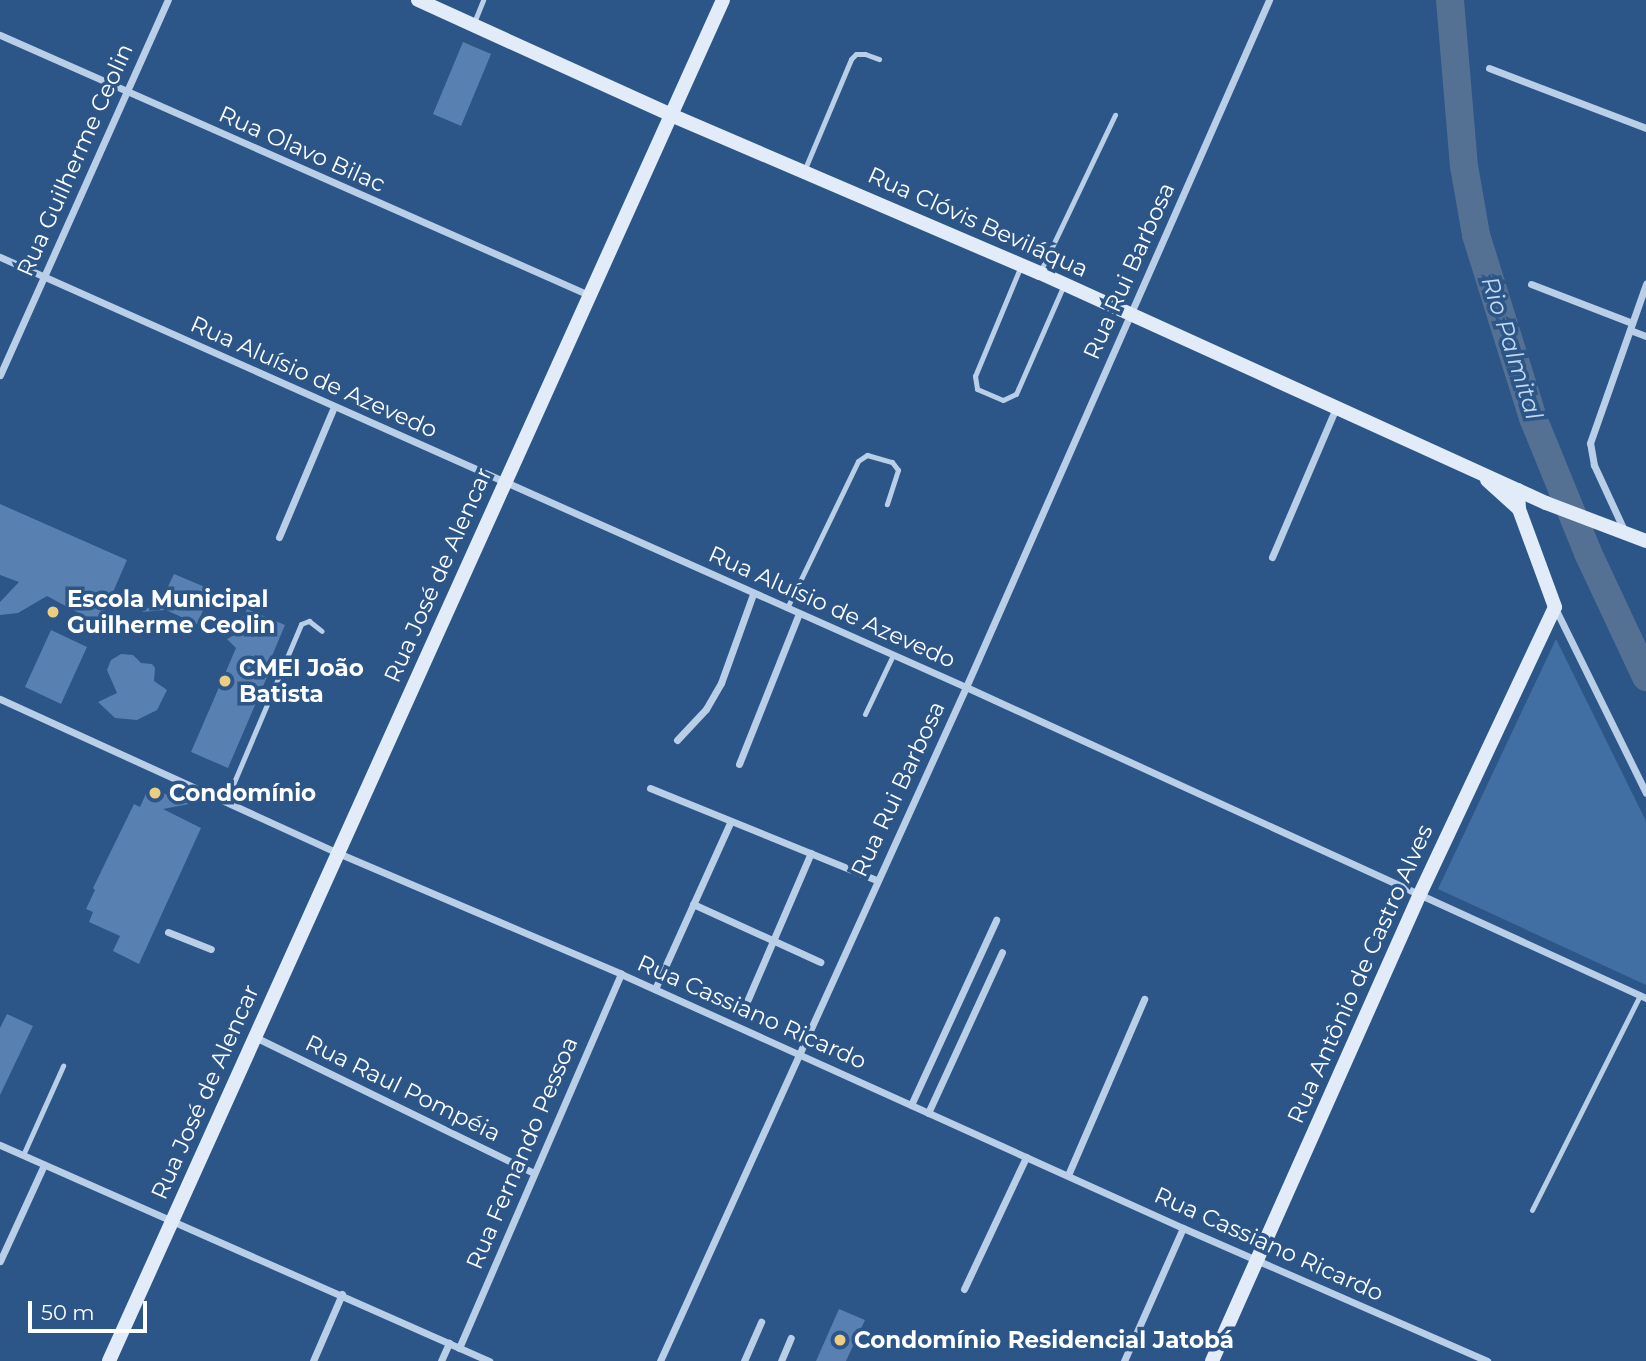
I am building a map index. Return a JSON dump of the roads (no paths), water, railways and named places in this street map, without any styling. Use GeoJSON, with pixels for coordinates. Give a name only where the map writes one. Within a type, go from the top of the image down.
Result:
{"type":"FeatureCollection","features":[{"type":"Feature","properties":{"kind":"street","name":"Rua Guilherme Ceolin"},"geometry":{"type":"LineString","coordinates":[[0,375],[168,0]]}},
{"type":"Feature","properties":{"kind":"street","name":"Rua Clóvis Beviláqua"},"geometry":{"type":"LineString","coordinates":[[418,0],[671,116],[1065,284],[1546,503],[1646,541]]}},
{"type":"Feature","properties":{"kind":"street","name":"Rua José de Alencar"},"geometry":{"type":"LineString","coordinates":[[109,1361],[723,0]]}},
{"type":"Feature","properties":{"kind":"street","name":"Rua Rui Barbosa"},"geometry":{"type":"LineString","coordinates":[[660,1361],[797,1053],[966,687],[1269,0]]}},
{"type":"Feature","properties":{"kind":"street","name":"Rua Olavo Bilac"},"geometry":{"type":"LineString","coordinates":[[0,34],[126,93],[589,295]]}},
{"type":"Feature","properties":{"kind":"street"},"geometry":{"type":"LineString","coordinates":[[1489,68],[1646,128]]}},
{"type":"Feature","properties":{"kind":"street","name":"Rua Aluísio de Azevedo"},"geometry":{"type":"LineString","coordinates":[[0,257],[966,687],[1643,997]]}},
{"type":"Feature","properties":{"kind":"street"},"geometry":{"type":"LineString","coordinates":[[1531,284],[1631,326],[1646,336]]}},
{"type":"Feature","properties":{"kind":"street"},"geometry":{"type":"LineString","coordinates":[[1625,534],[1594,465],[1590,443],[1646,284]]}},
{"type":"Feature","properties":{"kind":"street"},"geometry":{"type":"LineString","coordinates":[[279,537],[334,407]]}},
{"type":"Feature","properties":{"kind":"street"},"geometry":{"type":"LineString","coordinates":[[1272,557],[1336,407]]}},
{"type":"Feature","properties":{"kind":"street"},"geometry":{"type":"LineString","coordinates":[[1478,472],[1518,509]]}},
{"type":"Feature","properties":{"kind":"street"},"geometry":{"type":"LineString","coordinates":[[1518,490],[1518,509],[1555,607],[1646,793]]}},
{"type":"Feature","properties":{"kind":"street"},"geometry":{"type":"LineString","coordinates":[[677,740],[706,709],[721,683],[753,594]]}},
{"type":"Feature","properties":{"kind":"street","name":"Rua Antônio de Castro Alves"},"geometry":{"type":"LineString","coordinates":[[1212,1361],[1419,895],[1555,607]]}},
{"type":"Feature","properties":{"kind":"street"},"geometry":{"type":"LineString","coordinates":[[739,764],[799,613]]}},
{"type":"Feature","properties":{"kind":"street","name":"Rua Cassiano Ricardo"},"geometry":{"type":"LineString","coordinates":[[0,699],[338,853],[655,989],[1183,1228],[1487,1361]]}},
{"type":"Feature","properties":{"kind":"street"},"geometry":{"type":"LineString","coordinates":[[650,788],[877,880]]}},
{"type":"Feature","properties":{"kind":"street"},"geometry":{"type":"LineString","coordinates":[[655,989],[731,821]]}},
{"type":"Feature","properties":{"kind":"street"},"geometry":{"type":"LineString","coordinates":[[748,999],[811,853]]}},
{"type":"Feature","properties":{"kind":"street"},"geometry":{"type":"LineString","coordinates":[[693,904],[820,962]]}},
{"type":"Feature","properties":{"kind":"street"},"geometry":{"type":"LineString","coordinates":[[911,1105],[996,920]]}},
{"type":"Feature","properties":{"kind":"street"},"geometry":{"type":"LineString","coordinates":[[168,932],[211,949]]}},
{"type":"Feature","properties":{"kind":"street"},"geometry":{"type":"LineString","coordinates":[[928,1113],[1002,952]]}},
{"type":"Feature","properties":{"kind":"street","name":"Rua Fernando Pessoa"},"geometry":{"type":"LineString","coordinates":[[459,1348],[621,974]]}},
{"type":"Feature","properties":{"kind":"street"},"geometry":{"type":"LineString","coordinates":[[1068,1175],[1144,999]]}},
{"type":"Feature","properties":{"kind":"street","name":"Rua Raul Pompéia"},"geometry":{"type":"LineString","coordinates":[[255,1037],[534,1173]]}},
{"type":"Feature","properties":{"kind":"street"},"geometry":{"type":"LineString","coordinates":[[0,1145],[489,1361]]}},
{"type":"Feature","properties":{"kind":"street"},"geometry":{"type":"LineString","coordinates":[[964,1289],[1026,1157]]}},
{"type":"Feature","properties":{"kind":"street"},"geometry":{"type":"LineString","coordinates":[[0,1261],[44,1165]]}},
{"type":"Feature","properties":{"kind":"street"},"geometry":{"type":"LineString","coordinates":[[1124,1361],[1183,1228]]}},
{"type":"Feature","properties":{"kind":"street"},"geometry":{"type":"LineString","coordinates":[[313,1361],[342,1294]]}},
{"type":"Feature","properties":{"kind":"street"},"geometry":{"type":"LineString","coordinates":[[744,1361],[761,1322]]}},
{"type":"Feature","properties":{"kind":"street"},"geometry":{"type":"LineString","coordinates":[[781,1361],[791,1338]]}},
{"type":"Feature","properties":{"kind":"street"},"geometry":{"type":"LineString","coordinates":[[441,1361],[449,1343]]}},
{"type":"Feature","properties":{"kind":"lane"},"geometry":{"type":"LineString","coordinates":[[473,25],[483,0]]}},
{"type":"Feature","properties":{"kind":"lane"},"geometry":{"type":"LineString","coordinates":[[804,171],[851,60],[856,54],[879,59]]}},
{"type":"Feature","properties":{"kind":"lane"},"geometry":{"type":"LineString","coordinates":[[1040,273],[1115,115]]}},
{"type":"Feature","properties":{"kind":"lane"},"geometry":{"type":"LineString","coordinates":[[1022,265],[975,376],[977,389],[1003,400],[1016,394],[1065,284]]}},
{"type":"Feature","properties":{"kind":"lane"},"geometry":{"type":"LineString","coordinates":[[787,608],[858,461],[867,455],[892,462],[898,470],[887,504]]}},
{"type":"Feature","properties":{"kind":"lane"},"geometry":{"type":"LineString","coordinates":[[226,801],[301,624],[309,621],[321,631]]}},
{"type":"Feature","properties":{"kind":"lane"},"geometry":{"type":"LineString","coordinates":[[865,713],[893,655]]}},
{"type":"Feature","properties":{"kind":"lane"},"geometry":{"type":"LineString","coordinates":[[1532,1210],[1643,997]]}},
{"type":"Feature","properties":{"kind":"lane"},"geometry":{"type":"LineString","coordinates":[[23,1156],[63,1066]]}},
{"type":"Feature","properties":{"kind":"waterway","name":"Rio Palmital"},"geometry":{"type":"LineString","coordinates":[[1450,0],[1464,166],[1476,235],[1533,418],[1588,553],[1646,677]]}},
{"type":"Feature","properties":{"kind":"place","name":"Escola Municipal Guilherme Ceolin"},"geometry":{"type":"Point","coordinates":[53,612]}},
{"type":"Feature","properties":{"kind":"place","name":"CMEI João Batista"},"geometry":{"type":"Point","coordinates":[225,681]}},
{"type":"Feature","properties":{"kind":"place","name":"Condomínio"},"geometry":{"type":"Point","coordinates":[155,793]}},
{"type":"Feature","properties":{"kind":"place","name":"Condomínio Residencial Jatobá"},"geometry":{"type":"Point","coordinates":[840,1340]}}]}
